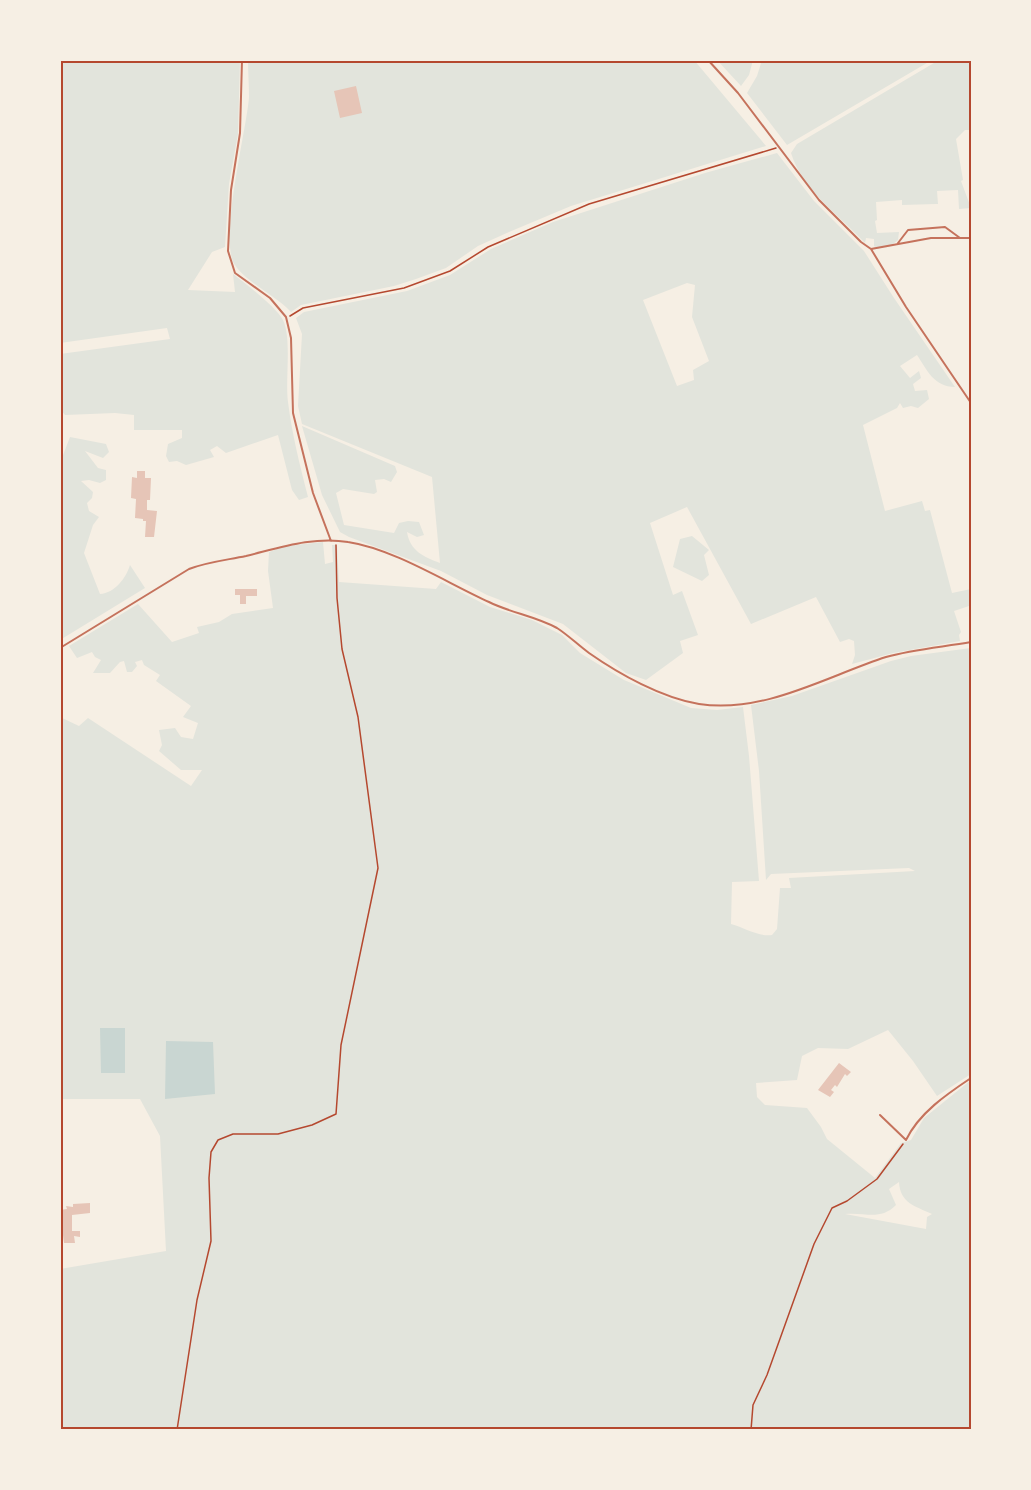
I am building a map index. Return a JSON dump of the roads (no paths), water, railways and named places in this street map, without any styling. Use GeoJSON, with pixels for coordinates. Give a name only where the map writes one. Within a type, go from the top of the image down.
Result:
{"type":"FeatureCollection","features":[{"type":"Feature","properties":{"kind":"street"},"geometry":{"type":"LineString","coordinates":[[242,60],[240,133],[231,190],[228,251],[235,273],[270,298],[286,317],[291,338],[293,413],[313,492],[333,541]]}},
{"type":"Feature","properties":{"kind":"street"},"geometry":{"type":"LineString","coordinates":[[708,60],[738,93],[819,200],[871,249],[906,307],[971,403]]}},
{"type":"Feature","properties":{"kind":"street"},"geometry":{"type":"LineString","coordinates":[[898,244],[908,230],[914,229],[945,227],[960,238]]}},
{"type":"Feature","properties":{"kind":"street"},"geometry":{"type":"LineString","coordinates":[[871,249],[931,238],[971,238]]}},
{"type":"Feature","properties":{"kind":"street"},"geometry":{"type":"LineString","coordinates":[[60,648],[189,569],[201,564],[247,556],[285,545],[333,541],[374,548],[438,576],[491,603],[539,620],[558,629],[589,653],[624,675],[667,694],[703,704],[752,702],[776,697],[887,657],[971,642]]}},
{"type":"Feature","properties":{"kind":"street"},"geometry":{"type":"LineString","coordinates":[[879,1115],[906,1140],[910,1131],[945,1094],[971,1078]]}}]}
